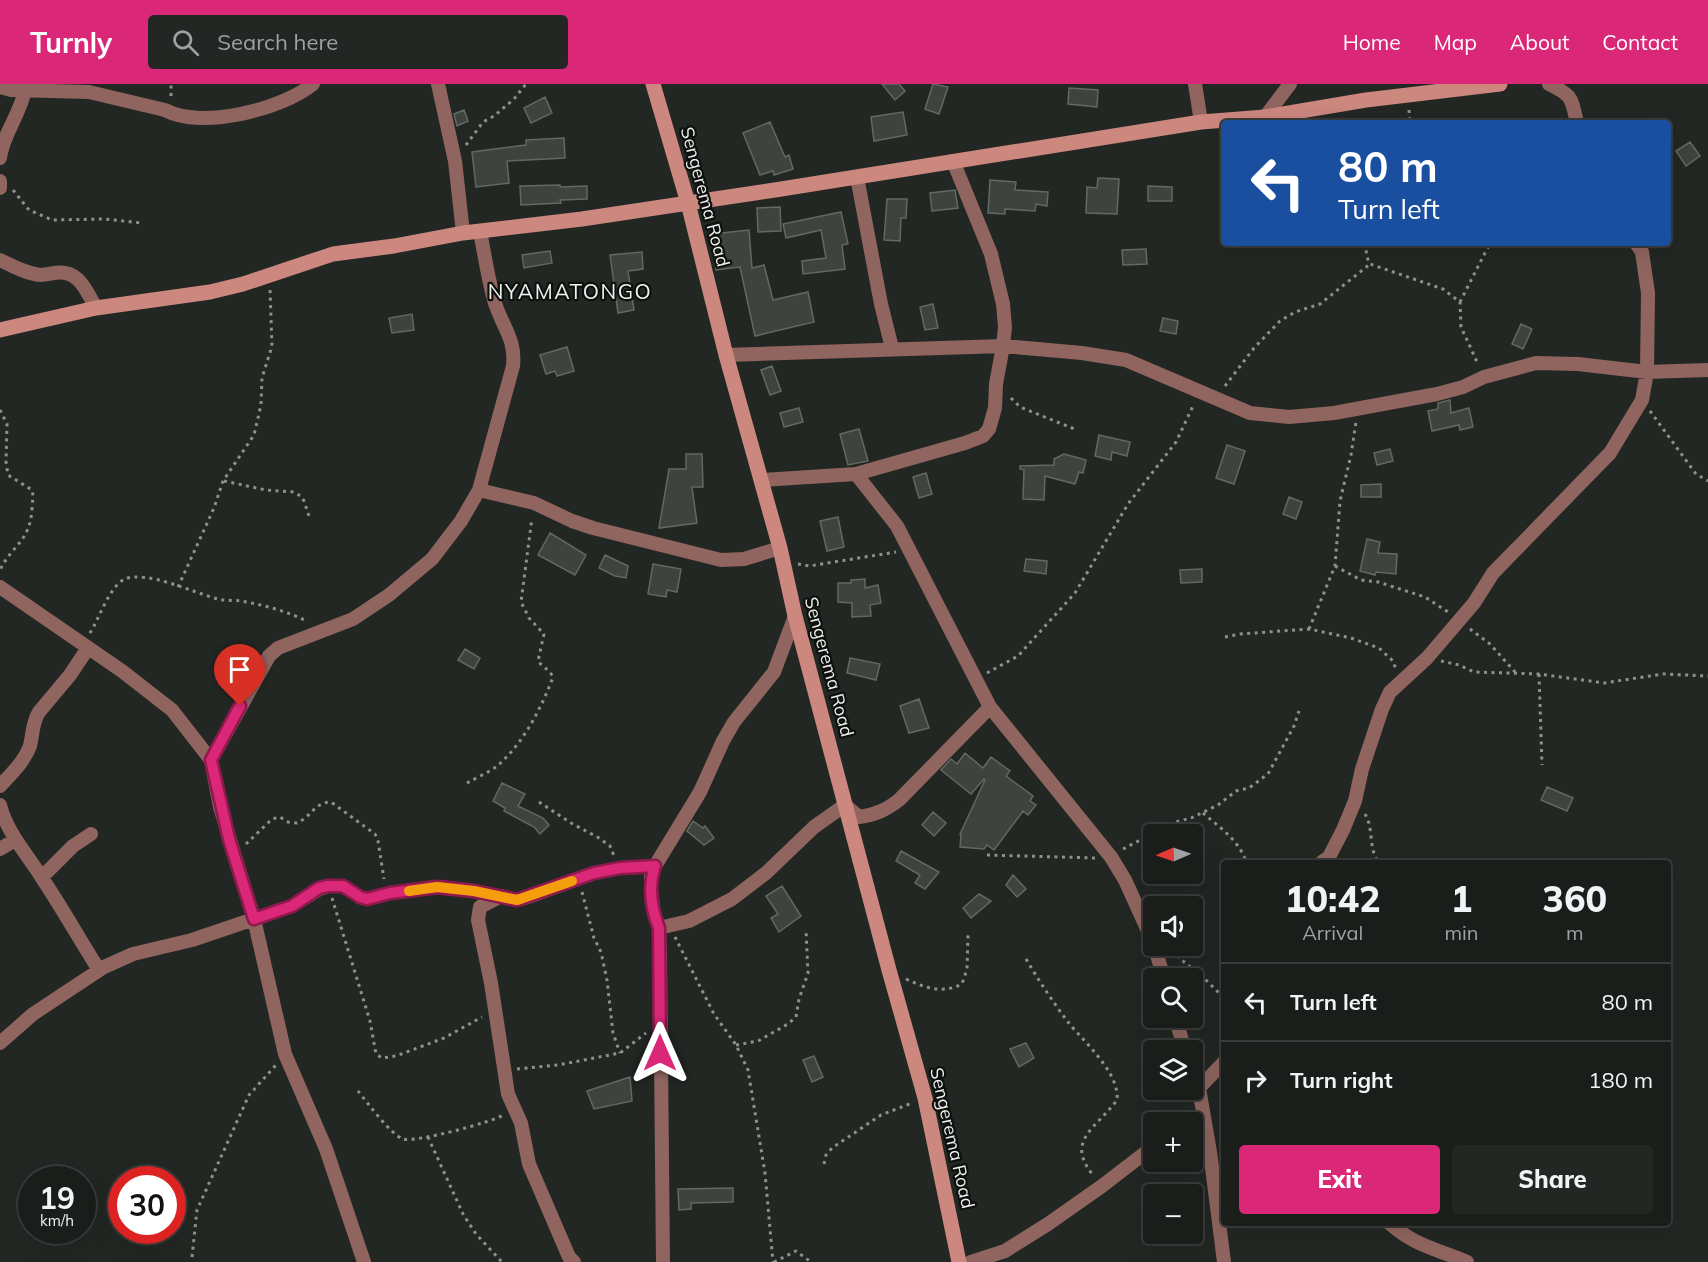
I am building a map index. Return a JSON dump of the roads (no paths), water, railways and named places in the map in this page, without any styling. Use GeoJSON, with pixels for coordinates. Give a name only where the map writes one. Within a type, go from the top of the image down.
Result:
{"type":"FeatureCollection","features":[{"type":"Feature","properties":{"kind":"street"},"geometry":{"type":"LineString","coordinates":[[0,87],[11,90],[89,92],[165,110],[175,116],[207,118],[240,115],[284,101],[300,94],[313,84]]}},
{"type":"Feature","properties":{"kind":"street"},"geometry":{"type":"LineString","coordinates":[[438,84],[455,161],[463,233]]}},
{"type":"Feature","properties":{"kind":"street","name":"Sengerema Road"},"geometry":{"type":"LineString","coordinates":[[654,84],[688,203],[845,805],[925,1098],[959,1262]]}},
{"type":"Feature","properties":{"kind":"street"},"geometry":{"type":"LineString","coordinates":[[1195,84],[1201,122]]}},
{"type":"Feature","properties":{"kind":"street"},"geometry":{"type":"LineString","coordinates":[[1265,117],[1290,84]]}},
{"type":"Feature","properties":{"kind":"street"},"geometry":{"type":"LineString","coordinates":[[1227,120],[1265,117],[1366,100],[1500,84]]}},
{"type":"Feature","properties":{"kind":"street"},"geometry":{"type":"LineString","coordinates":[[1549,84],[1567,93],[1571,99],[1576,120]]}},
{"type":"Feature","properties":{"kind":"street"},"geometry":{"type":"LineString","coordinates":[[0,158],[5,138],[22,104],[25,89]]}},
{"type":"Feature","properties":{"kind":"street"},"geometry":{"type":"LineString","coordinates":[[0,330],[96,308],[210,292],[270,276],[333,254],[394,246],[463,233],[688,203],[1221,120]]}},
{"type":"Feature","properties":{"kind":"street"},"geometry":{"type":"LineString","coordinates":[[761,480],[856,474],[926,455],[983,436],[993,420],[1005,327],[999,281],[991,254],[953,161]]}},
{"type":"Feature","properties":{"kind":"street"},"geometry":{"type":"LineString","coordinates":[[857,177],[881,304],[892,348]]}},
{"type":"Feature","properties":{"kind":"street"},"geometry":{"type":"LineString","coordinates":[[0,181],[0,188]]}},
{"type":"Feature","properties":{"kind":"street"},"geometry":{"type":"LineString","coordinates":[[211,760],[269,656],[278,648],[353,619],[389,595],[432,558],[461,521],[479,490],[513,366],[514,353],[512,342],[495,304],[480,232]]}},
{"type":"Feature","properties":{"kind":"street"},"geometry":{"type":"LineString","coordinates":[[1325,860],[1329,857],[1343,830],[1355,801],[1362,769],[1390,692],[1428,658],[1474,603],[1493,573],[1610,453],[1642,400],[1647,372],[1648,293],[1642,252],[1638,246]]}},
{"type":"Feature","properties":{"kind":"street"},"geometry":{"type":"LineString","coordinates":[[0,260],[31,273],[42,275],[68,273],[85,288],[96,308]]}},
{"type":"Feature","properties":{"kind":"street"},"geometry":{"type":"LineString","coordinates":[[726,355],[1003,346],[1082,353],[1126,360],[1250,414],[1289,417],[1358,409],[1437,394],[1463,387],[1484,376],[1536,363],[1578,364],[1647,372],[1708,370]]}},
{"type":"Feature","properties":{"kind":"street"},"geometry":{"type":"LineString","coordinates":[[856,474],[897,526],[990,707],[1110,857],[1125,880],[1143,920]]}},
{"type":"Feature","properties":{"kind":"street"},"geometry":{"type":"LineString","coordinates":[[479,490],[534,503],[593,528],[721,560],[781,555]]}},
{"type":"Feature","properties":{"kind":"street"},"geometry":{"type":"LineString","coordinates":[[0,587],[86,646],[172,710],[211,760],[220,807],[254,919],[285,1054],[326,1149],[364,1262]]}},
{"type":"Feature","properties":{"kind":"street"},"geometry":{"type":"LineString","coordinates":[[663,1262],[660,1020],[665,926],[654,914],[651,878],[655,866],[700,792],[734,722],[774,672],[795,616]]}},
{"type":"Feature","properties":{"kind":"street"},"geometry":{"type":"LineString","coordinates":[[0,787],[23,759],[30,745],[35,718],[70,675],[86,646]]}},
{"type":"Feature","properties":{"kind":"street"},"geometry":{"type":"LineString","coordinates":[[665,926],[706,914],[732,899],[766,873],[814,827],[845,805],[860,817],[871,816],[885,810],[898,800],[990,707]]}},
{"type":"Feature","properties":{"kind":"street"},"geometry":{"type":"LineString","coordinates":[[0,805],[15,840],[42,877],[99,970]]}},
{"type":"Feature","properties":{"kind":"street"},"geometry":{"type":"LineString","coordinates":[[42,877],[74,846],[91,834]]}},
{"type":"Feature","properties":{"kind":"street"},"geometry":{"type":"LineString","coordinates":[[0,849],[15,840]]}},
{"type":"Feature","properties":{"kind":"street"},"geometry":{"type":"LineString","coordinates":[[0,1043],[33,1014],[99,970],[133,954],[192,940],[292,906],[319,888],[343,886],[367,899],[390,893],[437,887],[517,900],[594,873],[620,868],[655,866]]}},
{"type":"Feature","properties":{"kind":"street"},"geometry":{"type":"LineString","coordinates":[[501,896],[480,907],[478,920],[491,983],[508,1094],[521,1123],[529,1164],[569,1257],[574,1262]]}},
{"type":"Feature","properties":{"kind":"street"},"geometry":{"type":"LineString","coordinates":[[1203,1084],[1221,1065]]}},
{"type":"Feature","properties":{"kind":"street"},"geometry":{"type":"LineString","coordinates":[[1203,1086],[1221,1077]]}},
{"type":"Feature","properties":{"kind":"street"},"geometry":{"type":"LineString","coordinates":[[1201,1100],[1224,1262]]}},
{"type":"Feature","properties":{"kind":"street"},"geometry":{"type":"LineString","coordinates":[[1203,1150],[1210,1152]]}},
{"type":"Feature","properties":{"kind":"street"},"geometry":{"type":"LineString","coordinates":[[971,1262],[1005,1251],[1102,1186],[1143,1154]]}},
{"type":"Feature","properties":{"kind":"street"},"geometry":{"type":"LineString","coordinates":[[1392,1226],[1402,1235],[1421,1246],[1467,1262]]}},
{"type":"Feature","properties":{"kind":"district","name":"NYAMATONGO"},"geometry":{"type":"Point","coordinates":[570,292]}}]}
